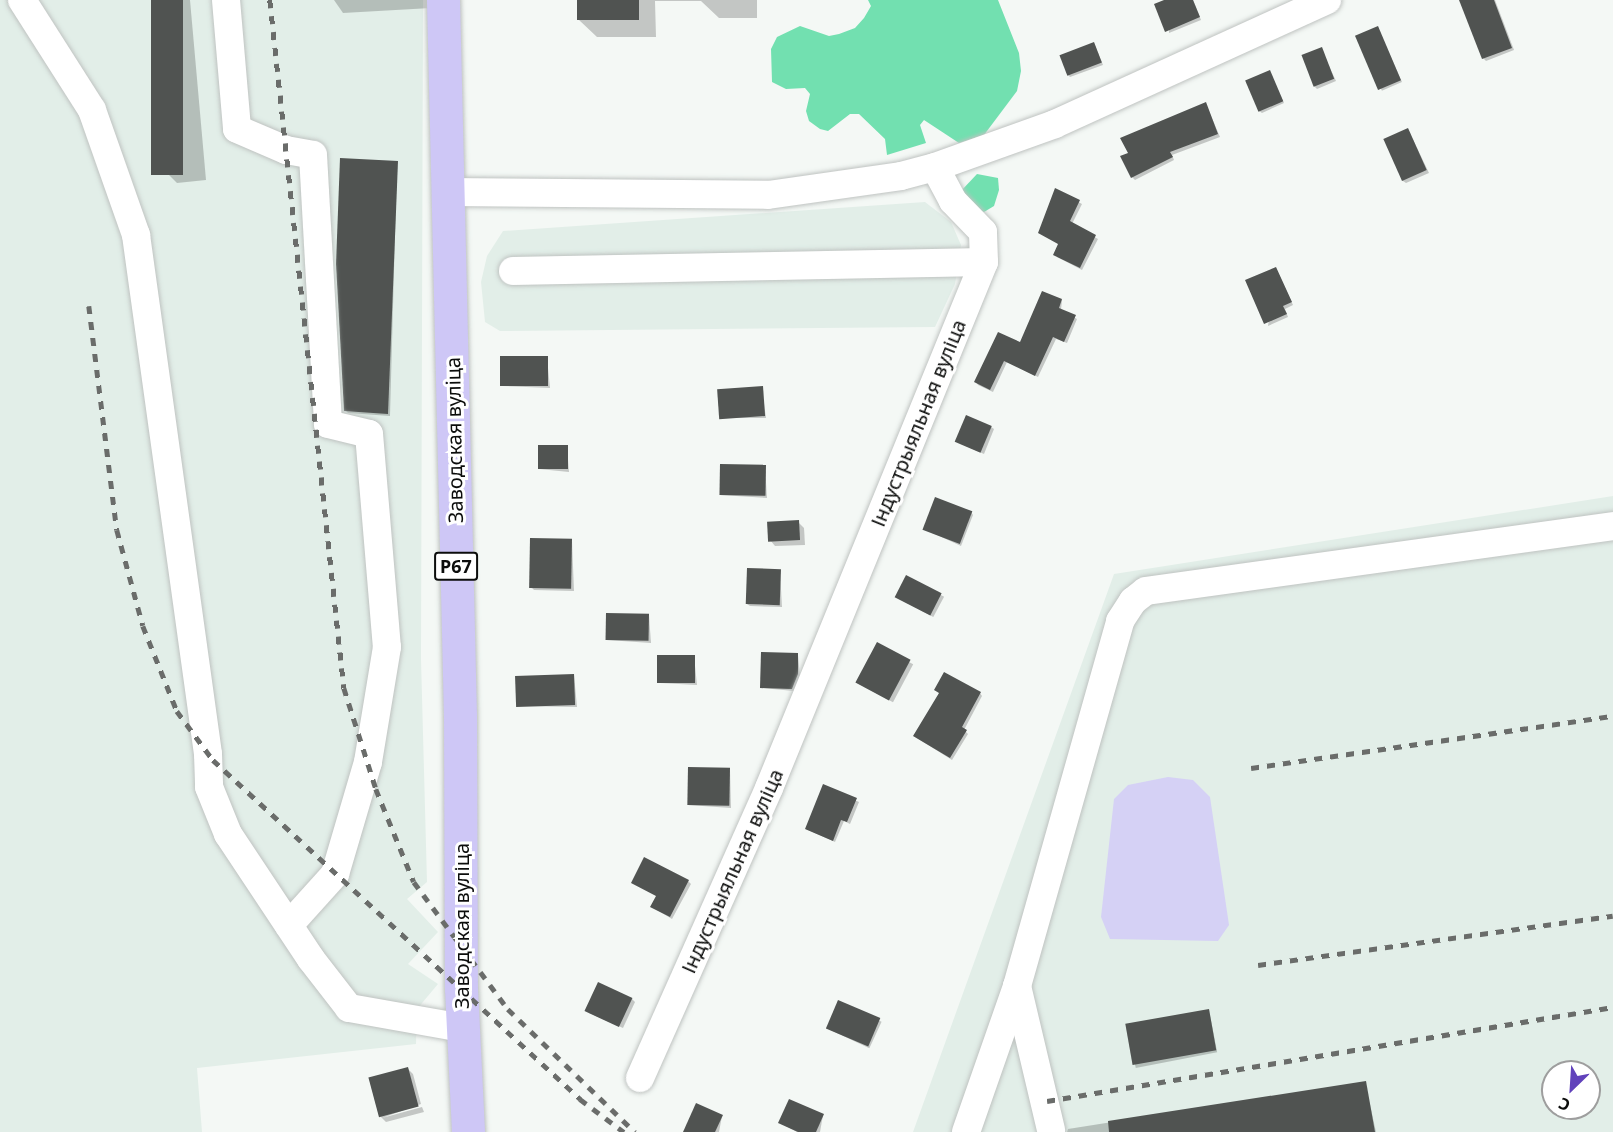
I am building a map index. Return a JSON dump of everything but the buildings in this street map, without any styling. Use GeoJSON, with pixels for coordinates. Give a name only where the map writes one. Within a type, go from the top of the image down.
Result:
{"type":"FeatureCollection","features":[{"type":"Feature","properties":{"kind":"main road","name":"Заводская вуліца"},"geometry":{"type":"LineString","coordinates":[[443,0],[460,716],[462,1028],[468,1132]]}},
{"type":"Feature","properties":{"kind":"street"},"geometry":{"type":"LineString","coordinates":[[22,0],[93,110],[136,235],[208,754],[209,787],[228,834],[289,925],[349,1008],[462,1028]]}},
{"type":"Feature","properties":{"kind":"street"},"geometry":{"type":"LineString","coordinates":[[226,0],[237,129],[286,150],[313,155],[328,424],[369,434],[387,647],[368,762],[335,874],[289,925]]}},
{"type":"Feature","properties":{"kind":"street"},"geometry":{"type":"LineString","coordinates":[[448,192],[768,195],[901,176],[1054,124],[1327,0]]}},
{"type":"Feature","properties":{"kind":"street","name":"Індустрыяльная вуліца"},"geometry":{"type":"LineString","coordinates":[[640,1078],[770,788],[984,262],[983,232],[953,201],[935,166]]}},
{"type":"Feature","properties":{"kind":"street"},"geometry":{"type":"LineString","coordinates":[[513,270],[984,262]]}},
{"type":"Feature","properties":{"kind":"street"},"geometry":{"type":"LineString","coordinates":[[966,1132],[1017,986],[1120,621],[1133,601],[1146,591],[1613,526]]}},
{"type":"Feature","properties":{"kind":"street"},"geometry":{"type":"LineString","coordinates":[[1017,986],[1051,1130]]}},
{"type":"Feature","properties":{"kind":"shaded area"},"geometry":{"type":"Polygon","coordinates":[[[0,0],[423,0],[421,659],[427,882],[407,899],[438,932],[408,964],[438,984],[417,1009],[416,1044],[197,1068],[202,1132],[0,1132],[0,0]]]}},
{"type":"Feature","properties":{"kind":"shaded area"},"geometry":{"type":"Polygon","coordinates":[[[925,202],[951,222],[961,245],[955,284],[935,327],[500,331],[485,322],[481,282],[487,256],[503,231],[925,202]]]}},
{"type":"Feature","properties":{"kind":"shaded area"},"geometry":{"type":"Polygon","coordinates":[[[1613,496],[1613,1132],[913,1132],[1114,574],[1613,496]]]}},
{"type":"Feature","properties":{"kind":"shaded area"},"geometry":{"type":"Polygon","coordinates":[[[1168,777],[1193,780],[1210,797],[1229,925],[1218,941],[1110,939],[1101,917],[1114,799],[1128,785],[1168,777]]]}},
{"type":"Feature","properties":{"kind":"green space"},"geometry":{"type":"Polygon","coordinates":[[[868,0],[998,0],[1019,53],[1021,71],[1017,91],[984,135],[959,143],[924,120],[920,125],[926,143],[887,155],[885,139],[859,114],[850,114],[828,131],[820,129],[809,121],[806,111],[810,94],[805,88],[786,89],[772,82],[771,49],[777,37],[800,26],[829,36],[855,28],[871,6],[868,0]]]}},
{"type":"Feature","properties":{"kind":"green space"},"geometry":{"type":"Polygon","coordinates":[[[977,174],[998,178],[999,190],[994,206],[984,212],[970,208],[961,191],[977,174]]]}},
{"type":"Feature","properties":{"kind":"railway"},"geometry":{"type":"LineString","coordinates":[[270,0],[344,688],[376,789],[414,882],[508,1009],[635,1132]]}},
{"type":"Feature","properties":{"kind":"railway"},"geometry":{"type":"LineString","coordinates":[[89,306],[117,530],[143,626],[177,711],[213,760],[580,1099],[624,1132]]}},
{"type":"Feature","properties":{"kind":"railway"},"geometry":{"type":"LineString","coordinates":[[1251,768],[1613,716]]}},
{"type":"Feature","properties":{"kind":"railway"},"geometry":{"type":"LineString","coordinates":[[1258,965],[1613,916]]}},
{"type":"Feature","properties":{"kind":"railway"},"geometry":{"type":"LineString","coordinates":[[1047,1101],[1613,1007]]}}]}
